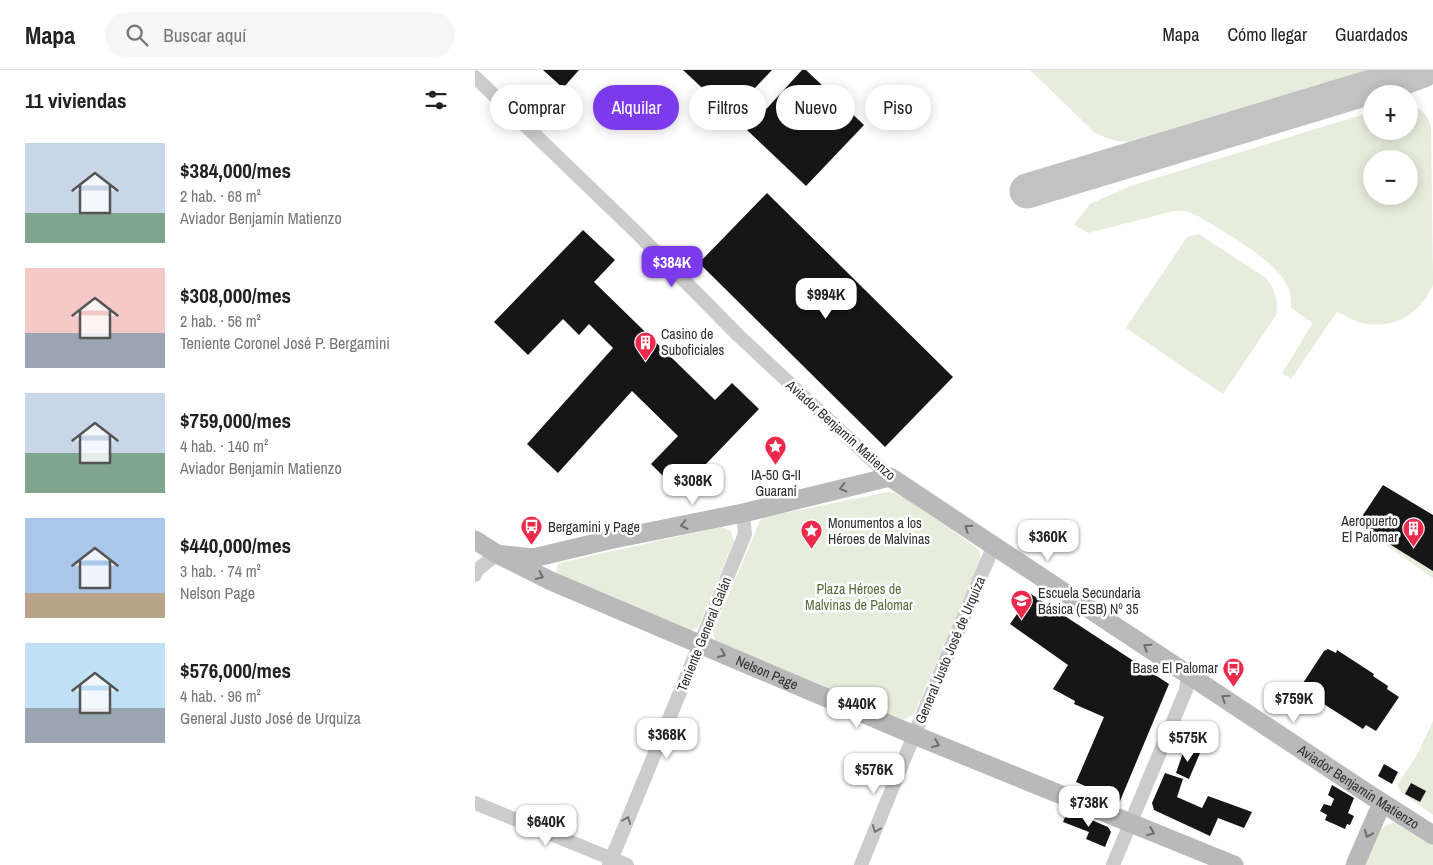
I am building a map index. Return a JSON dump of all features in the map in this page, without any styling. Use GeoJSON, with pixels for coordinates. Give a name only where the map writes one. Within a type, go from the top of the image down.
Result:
{"type":"FeatureCollection","features":[{"type":"Feature","properties":{"kind":"street","name":"Aviador Benjamín Matienzo"},"geometry":{"type":"LineString","coordinates":[[475,77],[639,234],[739,336],[890,477],[1433,835]]}},
{"type":"Feature","properties":{"kind":"street"},"geometry":{"type":"LineString","coordinates":[[476,572],[497,554],[533,558],[609,540],[743,513],[890,477]]}},
{"type":"Feature","properties":{"kind":"street","name":"Teniente General Galán"},"geometry":{"type":"LineString","coordinates":[[610,862],[745,534],[743,513]]}},
{"type":"Feature","properties":{"kind":"street","name":"Nelson Page"},"geometry":{"type":"LineString","coordinates":[[475,540],[497,554],[551,581],[914,735],[1235,865]]}},
{"type":"Feature","properties":{"kind":"street","name":"General Justo José de Urquiza"},"geometry":{"type":"LineString","coordinates":[[861,865],[994,545]]}},
{"type":"Feature","properties":{"kind":"street"},"geometry":{"type":"LineString","coordinates":[[1113,865],[1186,690],[1188,674]]}},
{"type":"Feature","properties":{"kind":"street"},"geometry":{"type":"LineString","coordinates":[[475,803],[610,862],[627,865]]}},
{"type":"Feature","properties":{"kind":"street"},"geometry":{"type":"LineString","coordinates":[[1355,865],[1382,803]]}},
{"type":"Feature","properties":{"kind":"green space"},"geometry":{"type":"Polygon","coordinates":[[[1030,70],[1370,70],[1146,142],[1126,142],[1113,140],[1094,132],[1030,70]]]}},
{"type":"Feature","properties":{"kind":"green space"},"geometry":{"type":"Polygon","coordinates":[[[1418,108],[1431,125],[1433,285],[1427,296],[1412,313],[1393,322],[1370,324],[1358,322],[1337,312],[1291,379],[1282,373],[1313,323],[1291,308],[1291,299],[1287,285],[1280,275],[1271,265],[1247,246],[1198,216],[1186,211],[1174,211],[1088,233],[1074,225],[1090,204],[1130,186],[1363,114],[1363,140],[1418,140],[1418,108]]]}},
{"type":"Feature","properties":{"kind":"green space"},"geometry":{"type":"Polygon","coordinates":[[[1199,234],[1266,278],[1274,291],[1276,299],[1277,314],[1223,394],[1126,328],[1187,237],[1199,234]]]}},
{"type":"Feature","properties":{"kind":"green space","name":"Plaza Héroes de Malvinas de Palomar"},"geometry":{"type":"Polygon","coordinates":[[[888,492],[898,493],[976,547],[981,560],[914,714],[903,720],[715,642],[713,632],[760,521],[765,517],[888,492]]]}},
{"type":"Feature","properties":{"kind":"green space"},"geometry":{"type":"Polygon","coordinates":[[[1356,524],[1433,571],[1433,578],[1356,524]]]}},
{"type":"Feature","properties":{"kind":"green space"},"geometry":{"type":"Polygon","coordinates":[[[721,527],[731,531],[734,541],[696,629],[690,630],[556,574],[558,564],[563,562],[721,527]]]}},
{"type":"Feature","properties":{"kind":"green space"},"geometry":{"type":"Polygon","coordinates":[[[1433,721],[1433,815],[1402,793],[1397,785],[1416,757],[1433,721]]]}},
{"type":"Feature","properties":{"kind":"green space"},"geometry":{"type":"Polygon","coordinates":[[[1397,822],[1433,841],[1433,865],[1363,865],[1378,832],[1383,827],[1397,822]]]}},
{"type":"Feature","properties":{"kind":"building"},"geometry":{"type":"Polygon","coordinates":[[[543,70],[579,70],[566,85],[560,85],[543,70]]]}},
{"type":"Feature","properties":{"kind":"building"},"geometry":{"type":"Polygon","coordinates":[[[683,70],[772,70],[758,85],[699,85],[683,70]]]}},
{"type":"Feature","properties":{"kind":"building"},"geometry":{"type":"Polygon","coordinates":[[[802,70],[806,70],[822,85],[788,85],[802,70]]]}},
{"type":"Feature","properties":{"kind":"building"},"geometry":{"type":"Polygon","coordinates":[[[776,98],[776,130],[855,130],[855,116],[864,125],[806,186],[747,130],[766,130],[766,109],[776,98]]]}},
{"type":"Feature","properties":{"kind":"building"},"geometry":{"type":"Polygon","coordinates":[[[767,193],[953,377],[885,447],[699,263],[767,193]]]}},
{"type":"Feature","properties":{"kind":"building","name":"Casino de Suboficiales"},"geometry":{"type":"Polygon","coordinates":[[[583,230],[615,260],[594,282],[715,400],[732,383],[759,409],[679,492],[651,464],[678,436],[632,391],[558,473],[527,444],[613,348],[589,324],[579,335],[563,319],[528,355],[494,322],[583,230]]]}},
{"type":"Feature","properties":{"kind":"building","name":"Aeropuerto El Palomar"},"geometry":{"type":"Polygon","coordinates":[[[1383,485],[1433,515],[1433,571],[1357,524],[1383,485]]]}},
{"type":"Feature","properties":{"kind":"building"},"geometry":{"type":"Polygon","coordinates":[[[1031,594],[1169,684],[1120,801],[1076,782],[1104,717],[1074,704],[1075,701],[1053,689],[1068,665],[1010,624],[1031,594]]]}},
{"type":"Feature","properties":{"kind":"building"},"geometry":{"type":"Polygon","coordinates":[[[1328,649],[1336,653],[1337,650],[1374,674],[1373,676],[1388,686],[1387,689],[1399,697],[1376,731],[1366,725],[1363,729],[1308,694],[1311,688],[1303,683],[1324,651],[1328,649]]]}},
{"type":"Feature","properties":{"kind":"building"},"geometry":{"type":"Polygon","coordinates":[[[1185,747],[1200,753],[1189,779],[1176,773],[1185,747]]]}},
{"type":"Feature","properties":{"kind":"building"},"geometry":{"type":"Polygon","coordinates":[[[1384,764],[1398,772],[1392,784],[1378,776],[1384,764]]]}},
{"type":"Feature","properties":{"kind":"building"},"geometry":{"type":"Polygon","coordinates":[[[1165,773],[1183,779],[1177,797],[1202,808],[1208,796],[1252,812],[1244,828],[1218,818],[1210,836],[1154,810],[1152,803],[1165,773]]]}},
{"type":"Feature","properties":{"kind":"building"},"geometry":{"type":"Polygon","coordinates":[[[1411,783],[1426,791],[1420,802],[1405,794],[1411,783]]]}},
{"type":"Feature","properties":{"kind":"building"},"geometry":{"type":"Polygon","coordinates":[[[1332,785],[1354,798],[1348,813],[1354,816],[1350,825],[1347,824],[1345,829],[1325,820],[1327,815],[1320,811],[1324,804],[1331,806],[1334,799],[1328,795],[1332,785]]]}},
{"type":"Feature","properties":{"kind":"building"},"geometry":{"type":"Polygon","coordinates":[[[1068,810],[1108,827],[1111,832],[1105,847],[1086,839],[1089,832],[1063,822],[1068,810]]]}},
{"type":"Feature","properties":{"kind":"taxiway"},"geometry":{"type":"LineString","coordinates":[[1027,191],[1423,70]]}},
{"type":"Feature","properties":{"kind":"place","name":"Casino de Suboficiales"},"geometry":{"type":"Point","coordinates":[645,361]}},
{"type":"Feature","properties":{"kind":"place","name":"IA-50 G-II Guaraní"},"geometry":{"type":"Point","coordinates":[776,466]}},
{"type":"Feature","properties":{"kind":"place","name":"Bergamini y Page"},"geometry":{"type":"Point","coordinates":[532,546]}},
{"type":"Feature","properties":{"kind":"place","name":"Aeropuerto El Palomar"},"geometry":{"type":"Point","coordinates":[1414,548]}},
{"type":"Feature","properties":{"kind":"place","name":"Monumentos a los Héroes de Malvinas"},"geometry":{"type":"Point","coordinates":[812,550]}},
{"type":"Feature","properties":{"kind":"place","name":"Escuela Secundaria Básica (ESB) Nº 35"},"geometry":{"type":"Point","coordinates":[1022,620]}},
{"type":"Feature","properties":{"kind":"place","name":"Base El Palomar"},"geometry":{"type":"Point","coordinates":[1234,687]}}]}
